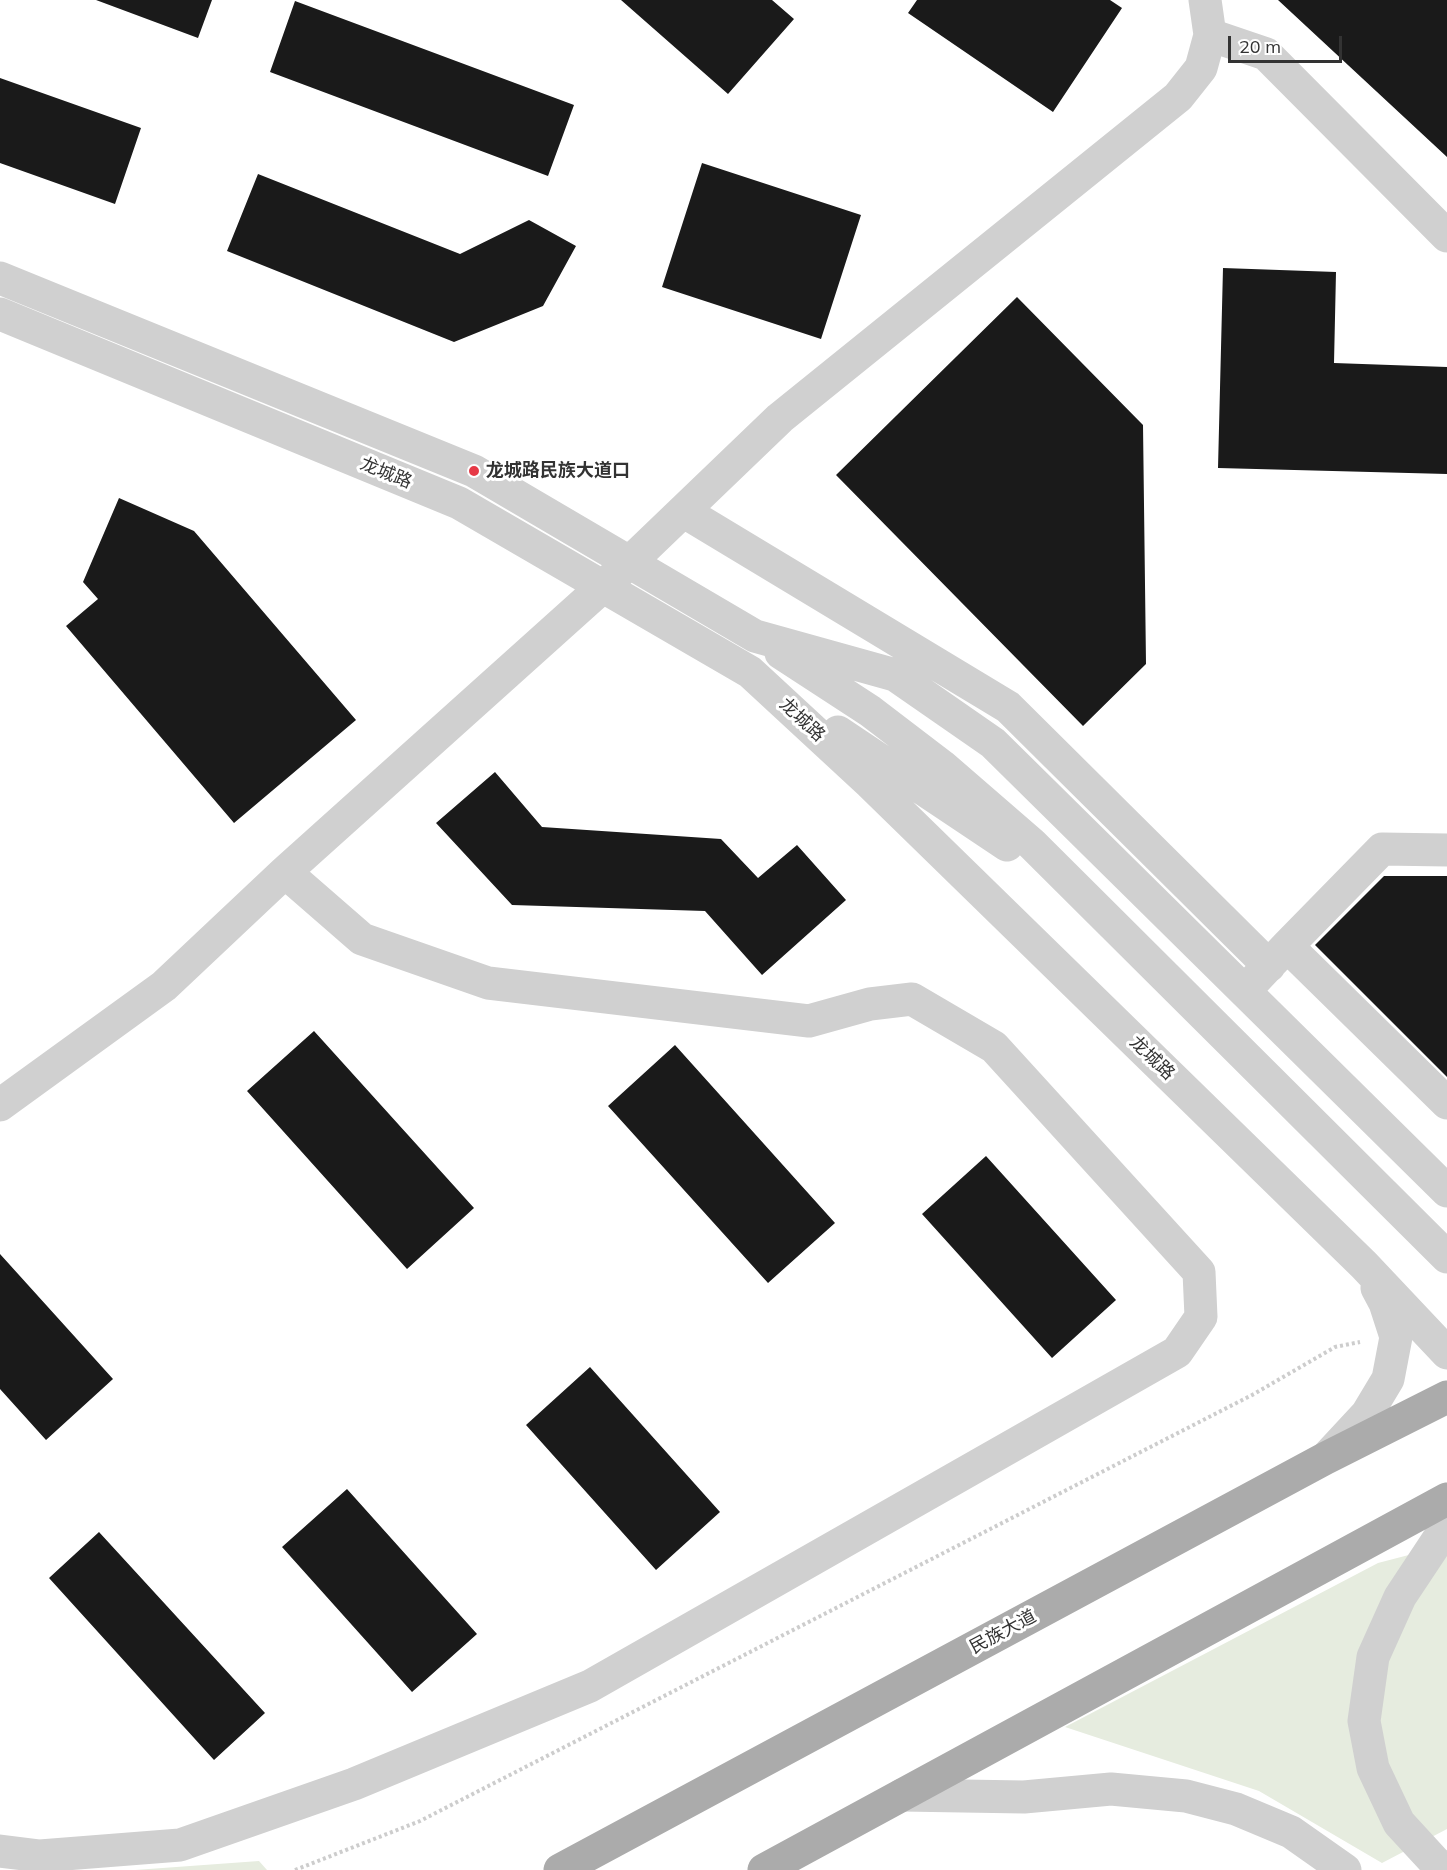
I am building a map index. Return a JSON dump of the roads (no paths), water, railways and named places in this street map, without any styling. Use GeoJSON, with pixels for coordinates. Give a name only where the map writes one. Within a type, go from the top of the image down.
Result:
{"type":"FeatureCollection","features":[{"type":"Feature","properties":{"kind":"main road","name":"民族大道"},"geometry":{"type":"LineString","coordinates":[[560,1870],[1382,1428],[1447,1397]]}},
{"type":"Feature","properties":{"kind":"main road"},"geometry":{"type":"LineString","coordinates":[[764,1870],[1447,1499]]}},
{"type":"Feature","properties":{"kind":"street"},"geometry":{"type":"LineString","coordinates":[[0,1105],[164,986],[285,872],[629,563],[780,418],[1178,96],[1200,68],[1210,34],[1205,0]]}},
{"type":"Feature","properties":{"kind":"street"},"geometry":{"type":"LineString","coordinates":[[1210,34],[1266,54],[1447,236]]}},
{"type":"Feature","properties":{"kind":"street","name":"龙城路"},"geometry":{"type":"LineString","coordinates":[[0,278],[474,471],[754,636],[895,675],[993,743],[1447,1191]]}},
{"type":"Feature","properties":{"kind":"street","name":"龙城路"},"geometry":{"type":"LineString","coordinates":[[0,314],[459,503],[750,672],[870,783],[1364,1265],[1447,1353]]}},
{"type":"Feature","properties":{"kind":"street"},"geometry":{"type":"LineString","coordinates":[[683,511],[1008,707],[1278,956],[1447,1103]]}},
{"type":"Feature","properties":{"kind":"street"},"geometry":{"type":"LineString","coordinates":[[754,636],[870,711],[942,766],[1444,1270]]}},
{"type":"Feature","properties":{"kind":"street"},"geometry":{"type":"LineString","coordinates":[[750,672],[1026,849]]}},
{"type":"Feature","properties":{"kind":"street"},"geometry":{"type":"LineString","coordinates":[[1244,992],[1382,849],[1447,850]]}},
{"type":"Feature","properties":{"kind":"street"},"geometry":{"type":"LineString","coordinates":[[0,1851],[40,1856],[180,1845],[354,1784],[590,1686],[1177,1352],[1201,1317],[1199,1272],[994,1047],[912,999],[870,1004],[809,1020],[488,983],[362,939],[285,872]]}},
{"type":"Feature","properties":{"kind":"street"},"geometry":{"type":"LineString","coordinates":[[1326,1458],[1367,1414],[1388,1379],[1396,1337],[1385,1303],[1364,1265]]}},
{"type":"Feature","properties":{"kind":"street"},"geometry":{"type":"LineString","coordinates":[[1445,1870],[1399,1823],[1374,1768],[1364,1721],[1373,1657],[1400,1597],[1447,1526]]}},
{"type":"Feature","properties":{"kind":"street"},"geometry":{"type":"LineString","coordinates":[[902,1795],[1024,1797],[1110,1789],[1185,1796],[1236,1809],[1291,1832],[1345,1870]]}},
{"type":"Feature","properties":{"kind":"place","name":"龙城路民族大道口"},"geometry":{"type":"Point","coordinates":[474,471]}}]}
